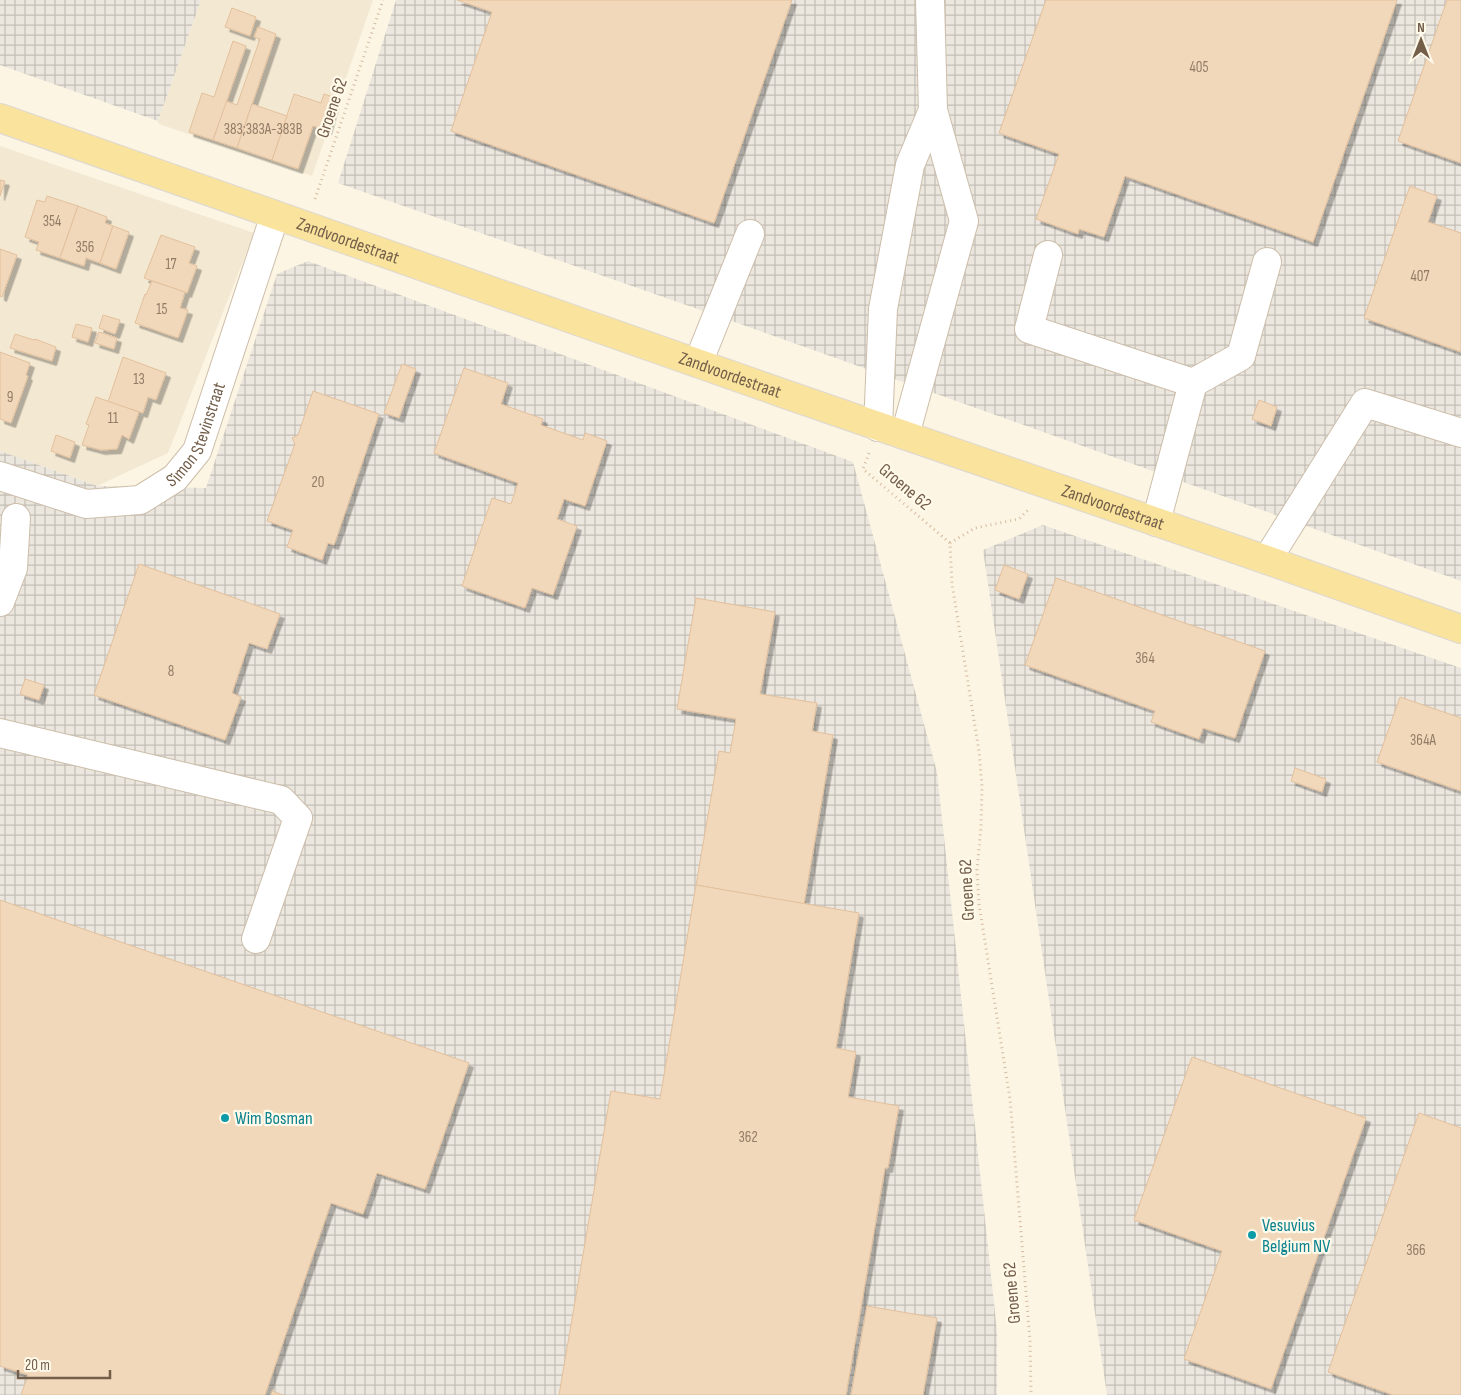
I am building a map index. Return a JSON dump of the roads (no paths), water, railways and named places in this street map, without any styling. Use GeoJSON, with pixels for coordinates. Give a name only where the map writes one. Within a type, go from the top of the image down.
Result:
{"type":"FeatureCollection","features":[{"type":"Feature","properties":{"kind":"main road","name":"Zandvoordestraat"},"geometry":{"type":"LineString","coordinates":[[0,118],[878,427],[1267,560],[1461,629]]}},
{"type":"Feature","properties":{"kind":"street"},"geometry":{"type":"LineString","coordinates":[[905,436],[964,221],[933,110],[930,0]]}},
{"type":"Feature","properties":{"kind":"street"},"geometry":{"type":"LineString","coordinates":[[878,427],[883,309],[910,165],[933,110]]}},
{"type":"Feature","properties":{"kind":"street","name":"Simon Stevinstraat"},"geometry":{"type":"LineString","coordinates":[[0,476],[86,504],[140,500],[175,478],[197,451],[275,215]]}},
{"type":"Feature","properties":{"kind":"street"},"geometry":{"type":"LineString","coordinates":[[698,363],[750,234]]}},
{"type":"Feature","properties":{"kind":"street"},"geometry":{"type":"LineString","coordinates":[[1048,255],[1029,329],[1193,383]]}},
{"type":"Feature","properties":{"kind":"street"},"geometry":{"type":"LineString","coordinates":[[1156,522],[1193,383],[1241,356],[1267,262]]}},
{"type":"Feature","properties":{"kind":"street"},"geometry":{"type":"LineString","coordinates":[[1267,560],[1365,403],[1461,433]]}},
{"type":"Feature","properties":{"kind":"street"},"geometry":{"type":"LineString","coordinates":[[0,602],[13,568],[8,523],[35,487]]}},
{"type":"Feature","properties":{"kind":"street"},"geometry":{"type":"LineString","coordinates":[[0,733],[281,800],[298,818],[256,939]]}},
{"type":"Feature","properties":{"kind":"place","name":"Wim Bosman"},"geometry":{"type":"Point","coordinates":[225,1118]}},
{"type":"Feature","properties":{"kind":"place","name":"Vesuvius Belgium NV"},"geometry":{"type":"Point","coordinates":[1252,1235]}}]}
